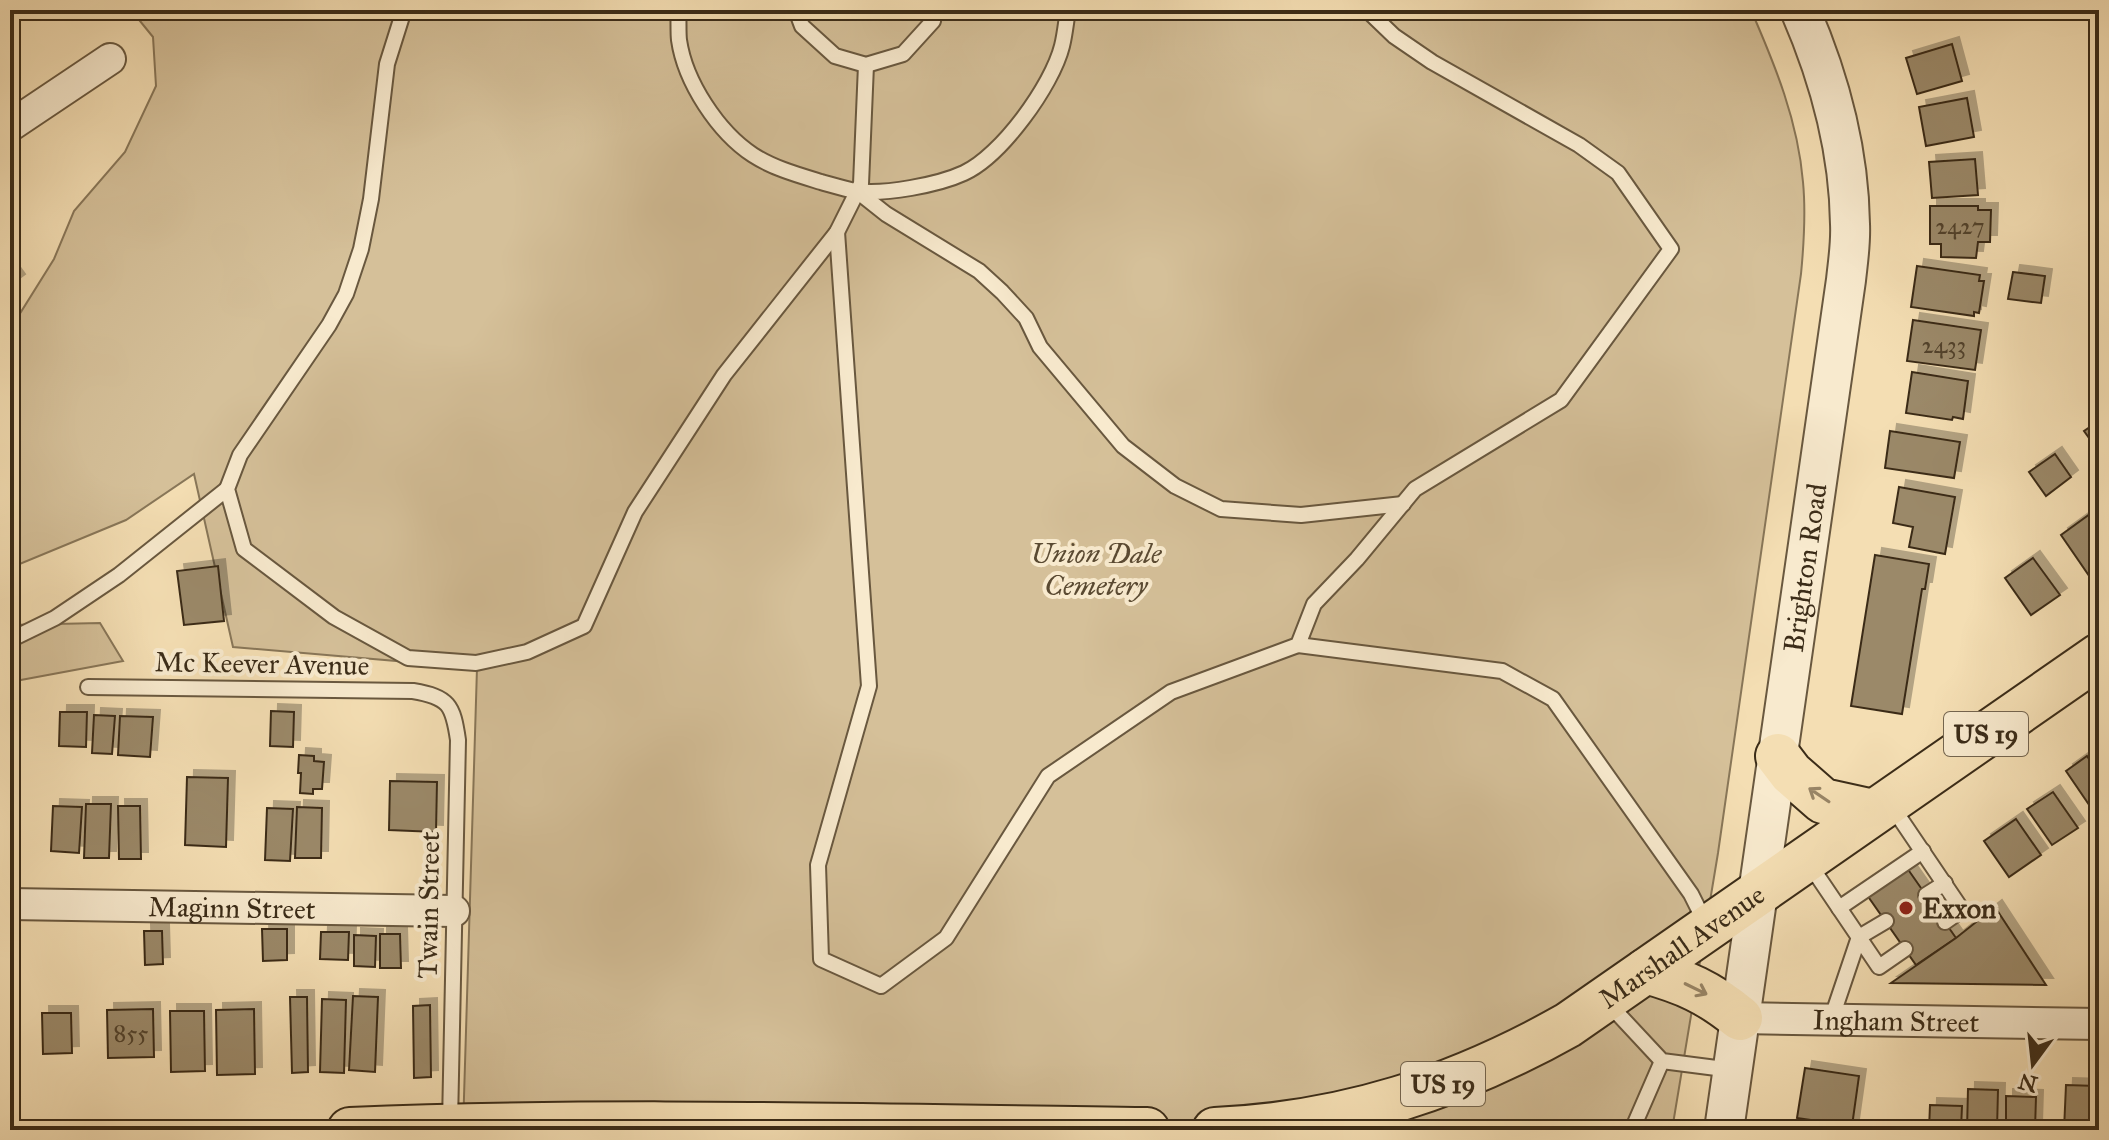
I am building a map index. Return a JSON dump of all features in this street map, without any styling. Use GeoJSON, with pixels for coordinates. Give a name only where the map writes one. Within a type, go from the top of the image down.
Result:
{"type":"FeatureCollection","features":[{"type":"Feature","properties":{"kind":"main road","name":"Marshall Avenue"},"geometry":{"type":"LineString","coordinates":[[1215,1130],[1252,1128],[1368,1109],[1423,1092],[1521,1051],[1568,1025],[2099,656]]}},
{"type":"Feature","properties":{"kind":"main road"},"geometry":{"type":"LineString","coordinates":[[1778,756],[1791,773],[1823,801],[1881,807]]}},
{"type":"Feature","properties":{"kind":"main road"},"geometry":{"type":"LineString","coordinates":[[1646,971],[1700,989],[1740,1018]]}},
{"type":"Feature","properties":{"kind":"main road"},"geometry":{"type":"LineString","coordinates":[[350,1130],[571,1124],[1147,1130]]}},
{"type":"Feature","properties":{"kind":"street","name":"Brighton Road"},"geometry":{"type":"LineString","coordinates":[[1724,1130],[1846,280],[1851,227],[1841,128],[1828,79],[1800,10]]}},
{"type":"Feature","properties":{"kind":"street"},"geometry":{"type":"LineString","coordinates":[[10,126],[110,59]]}},
{"type":"Feature","properties":{"kind":"street","name":"Maginn Street"},"geometry":{"type":"LineString","coordinates":[[10,904],[454,911]]}},
{"type":"Feature","properties":{"kind":"street","name":"Ingham Street"},"geometry":{"type":"LineString","coordinates":[[1740,1018],[2099,1024]]}},
{"type":"Feature","properties":{"kind":"lane"},"geometry":{"type":"LineString","coordinates":[[12,639],[55,618],[119,575],[227,489],[240,455],[329,325],[346,294],[361,249],[371,199],[387,64],[404,10]]}},
{"type":"Feature","properties":{"kind":"lane"},"geometry":{"type":"LineString","coordinates":[[678,10],[679,42],[689,74],[706,106],[724,130],[753,155],[781,169],[857,191],[914,188],[964,173],[987,158],[1018,125],[1046,82],[1062,48],[1068,10]]}},
{"type":"Feature","properties":{"kind":"lane"},"geometry":{"type":"LineString","coordinates":[[796,10],[802,26],[835,56],[866,65],[903,54],[933,21],[935,10]]}},
{"type":"Feature","properties":{"kind":"lane"},"geometry":{"type":"LineString","coordinates":[[1298,645],[1314,604],[1357,559],[1415,489],[1561,400],[1671,249],[1618,173],[1579,145],[1432,62],[1394,36],[1367,10]]}},
{"type":"Feature","properties":{"kind":"lane"},"geometry":{"type":"LineString","coordinates":[[227,489],[244,549],[334,617],[408,658],[476,663],[527,652],[584,626],[635,512],[724,375],[837,232],[861,184],[866,65]]}},
{"type":"Feature","properties":{"kind":"lane"},"geometry":{"type":"LineString","coordinates":[[857,191],[886,214],[979,271],[1002,292],[1026,318],[1040,347],[1123,446],[1175,486],[1221,509],[1301,515],[1403,504]]}},
{"type":"Feature","properties":{"kind":"lane"},"geometry":{"type":"LineString","coordinates":[[837,232],[869,686],[818,865],[821,959],[881,986],[946,938],[1048,776],[1171,692],[1298,645],[1502,671],[1553,699],[1691,894],[1708,928]]}},
{"type":"Feature","properties":{"kind":"lane","name":"Mc Keever Avenue"},"geometry":{"type":"LineString","coordinates":[[88,687],[413,691],[434,695]]}},
{"type":"Feature","properties":{"kind":"lane","name":"Twain Street"},"geometry":{"type":"LineString","coordinates":[[434,695],[447,704],[455,718],[458,740],[450,1126]]}},
{"type":"Feature","properties":{"kind":"lane"},"geometry":{"type":"LineString","coordinates":[[1881,807],[1923,851],[1962,910],[1945,922]]}},
{"type":"Feature","properties":{"kind":"lane"},"geometry":{"type":"LineString","coordinates":[[1839,908],[1923,851]]}},
{"type":"Feature","properties":{"kind":"lane"},"geometry":{"type":"LineString","coordinates":[[1806,858],[1879,967],[1905,949]]}},
{"type":"Feature","properties":{"kind":"lane"},"geometry":{"type":"LineString","coordinates":[[1926,895],[1945,883]]}},
{"type":"Feature","properties":{"kind":"lane"},"geometry":{"type":"LineString","coordinates":[[1831,1020],[1859,937],[1886,921]]}},
{"type":"Feature","properties":{"kind":"lane"},"geometry":{"type":"LineString","coordinates":[[1605,999],[1662,1061],[1732,1070]]}},
{"type":"Feature","properties":{"kind":"lane"},"geometry":{"type":"LineString","coordinates":[[1632,1130],[1662,1061]]}},
{"type":"Feature","properties":{"kind":"green space","name":"Union Dale Cemetery"},"geometry":{"type":"Polygon","coordinates":[[[131,10],[1751,10],[1777,73],[1796,137],[1804,194],[1803,251],[1718,853],[1672,1130],[463,1130],[477,668],[233,647],[194,474],[126,520],[10,568],[10,317],[19,315],[54,259],[74,211],[125,152],[156,86],[153,37],[131,10]]]}},
{"type":"Feature","properties":{"kind":"green space"},"geometry":{"type":"Polygon","coordinates":[[[100,623],[123,661],[10,682],[10,625],[100,623]]]}},
{"type":"Feature","properties":{"kind":"building"},"geometry":{"type":"Polygon","coordinates":[[[1952,44],[1962,81],[1917,94],[1906,58],[1952,44]]]}},
{"type":"Feature","properties":{"kind":"building"},"geometry":{"type":"Polygon","coordinates":[[[1967,98],[1974,137],[1926,146],[1919,107],[1967,98]]]}},
{"type":"Feature","properties":{"kind":"building"},"geometry":{"type":"Polygon","coordinates":[[[1975,159],[1978,195],[1932,198],[1929,162],[1975,159]]]}},
{"type":"Feature","properties":{"kind":"building"},"geometry":{"type":"Polygon","coordinates":[[[1930,206],[1978,206],[1978,210],[1991,210],[1990,242],[1978,242],[1976,258],[1941,257],[1941,244],[1930,244],[1930,206]]]}},
{"type":"Feature","properties":{"kind":"building"},"geometry":{"type":"Polygon","coordinates":[[[1917,266],[1980,275],[1979,281],[1984,281],[1979,313],[1974,312],[1974,316],[1911,307],[1917,266]]]}},
{"type":"Feature","properties":{"kind":"building"},"geometry":{"type":"Polygon","coordinates":[[[10,270],[18,281],[10,287],[10,270]]]}},
{"type":"Feature","properties":{"kind":"building"},"geometry":{"type":"Polygon","coordinates":[[[2013,272],[2045,276],[2041,303],[2008,299],[2013,272]]]}},
{"type":"Feature","properties":{"kind":"building"},"geometry":{"type":"Polygon","coordinates":[[[2099,278],[2099,308],[2096,308],[2090,280],[2099,278]]]}},
{"type":"Feature","properties":{"kind":"building"},"geometry":{"type":"Polygon","coordinates":[[[1913,320],[1981,330],[1975,370],[1907,361],[1913,320]]]}},
{"type":"Feature","properties":{"kind":"building"},"geometry":{"type":"Polygon","coordinates":[[[1912,372],[1968,381],[1963,419],[1906,413],[1912,372]]]}},
{"type":"Feature","properties":{"kind":"building"},"geometry":{"type":"Polygon","coordinates":[[[2096,423],[2099,428],[2099,452],[2084,431],[2096,423]]]}},
{"type":"Feature","properties":{"kind":"building"},"geometry":{"type":"Polygon","coordinates":[[[1890,431],[1960,442],[1954,478],[1885,468],[1890,431]]]}},
{"type":"Feature","properties":{"kind":"building"},"geometry":{"type":"Polygon","coordinates":[[[2055,454],[2071,477],[2046,496],[2029,472],[2055,454]]]}},
{"type":"Feature","properties":{"kind":"building"},"geometry":{"type":"Polygon","coordinates":[[[1899,487],[1955,497],[1945,554],[1909,547],[1913,527],[1893,523],[1899,487]]]}},
{"type":"Feature","properties":{"kind":"building"},"geometry":{"type":"Polygon","coordinates":[[[2090,514],[2099,527],[2099,575],[2092,580],[2061,535],[2090,514]]]}},
{"type":"Feature","properties":{"kind":"building"},"geometry":{"type":"Polygon","coordinates":[[[1875,555],[1929,564],[1925,589],[1922,589],[1902,714],[1851,706],[1875,555]]]}},
{"type":"Feature","properties":{"kind":"building"},"geometry":{"type":"Polygon","coordinates":[[[2033,558],[2060,595],[2031,615],[2005,578],[2033,558]]]}},
{"type":"Feature","properties":{"kind":"building"},"geometry":{"type":"Polygon","coordinates":[[[218,566],[224,621],[184,625],[177,571],[218,566]]]}},
{"type":"Feature","properties":{"kind":"building"},"geometry":{"type":"Polygon","coordinates":[[[271,711],[294,712],[293,747],[270,746],[271,711]]]}},
{"type":"Feature","properties":{"kind":"building"},"geometry":{"type":"Polygon","coordinates":[[[60,712],[87,712],[86,747],[59,746],[60,712]]]}},
{"type":"Feature","properties":{"kind":"building"},"geometry":{"type":"Polygon","coordinates":[[[94,715],[115,716],[112,754],[92,753],[94,715]]]}},
{"type":"Feature","properties":{"kind":"building"},"geometry":{"type":"Polygon","coordinates":[[[120,716],[153,717],[150,757],[118,755],[120,716]]]}},
{"type":"Feature","properties":{"kind":"building"},"geometry":{"type":"Polygon","coordinates":[[[299,755],[314,756],[314,761],[324,762],[322,789],[313,789],[313,794],[300,793],[299,755]]]}},
{"type":"Feature","properties":{"kind":"building"},"geometry":{"type":"Polygon","coordinates":[[[2087,756],[2099,774],[2099,808],[2094,812],[2066,771],[2087,756]]]}},
{"type":"Feature","properties":{"kind":"building"},"geometry":{"type":"Polygon","coordinates":[[[187,777],[228,778],[226,847],[185,845],[187,777]]]}},
{"type":"Feature","properties":{"kind":"building"},"geometry":{"type":"Polygon","coordinates":[[[390,781],[437,782],[436,832],[389,830],[390,781]]]}},
{"type":"Feature","properties":{"kind":"building"},"geometry":{"type":"Polygon","coordinates":[[[2053,792],[2078,828],[2052,845],[2027,809],[2053,792]]]}},
{"type":"Feature","properties":{"kind":"building"},"geometry":{"type":"Polygon","coordinates":[[[86,804],[111,804],[109,858],[84,858],[86,804]]]}},
{"type":"Feature","properties":{"kind":"building"},"geometry":{"type":"Polygon","coordinates":[[[53,806],[82,807],[79,853],[51,851],[53,806]]]}},
{"type":"Feature","properties":{"kind":"building"},"geometry":{"type":"Polygon","coordinates":[[[118,806],[140,806],[141,859],[119,859],[118,806]]]}},
{"type":"Feature","properties":{"kind":"building"},"geometry":{"type":"Polygon","coordinates":[[[297,807],[322,808],[321,858],[295,858],[297,807]]]}},
{"type":"Feature","properties":{"kind":"building"},"geometry":{"type":"Polygon","coordinates":[[[267,808],[293,809],[290,861],[265,860],[267,808]]]}},
{"type":"Feature","properties":{"kind":"building"},"geometry":{"type":"Polygon","coordinates":[[[2016,819],[2041,855],[2009,877],[1984,841],[2016,819]]]}},
{"type":"Feature","properties":{"kind":"building","name":"Exxon"},"geometry":{"type":"Polygon","coordinates":[[[1907,868],[1956,938],[1916,965],[1867,895],[1907,868]]]}},
{"type":"Feature","properties":{"kind":"building"},"geometry":{"type":"Polygon","coordinates":[[[1995,907],[2046,985],[1891,983],[1956,938],[1995,907]]]}},
{"type":"Feature","properties":{"kind":"building"},"geometry":{"type":"Polygon","coordinates":[[[262,929],[287,929],[287,960],[263,961],[262,929]]]}},
{"type":"Feature","properties":{"kind":"building"},"geometry":{"type":"Polygon","coordinates":[[[144,931],[162,931],[163,964],[145,965],[144,931]]]}},
{"type":"Feature","properties":{"kind":"building"},"geometry":{"type":"Polygon","coordinates":[[[321,932],[349,932],[348,960],[320,959],[321,932]]]}},
{"type":"Feature","properties":{"kind":"building"},"geometry":{"type":"Polygon","coordinates":[[[380,934],[400,934],[401,968],[380,968],[380,934]]]}},
{"type":"Feature","properties":{"kind":"building"},"geometry":{"type":"Polygon","coordinates":[[[354,935],[376,936],[375,967],[354,966],[354,935]]]}},
{"type":"Feature","properties":{"kind":"building"},"geometry":{"type":"Polygon","coordinates":[[[353,996],[378,997],[375,1072],[349,1070],[353,996]]]}},
{"type":"Feature","properties":{"kind":"building"},"geometry":{"type":"Polygon","coordinates":[[[290,997],[307,997],[308,1072],[292,1073],[290,997]]]}},
{"type":"Feature","properties":{"kind":"building"},"geometry":{"type":"Polygon","coordinates":[[[322,999],[346,1000],[344,1073],[320,1072],[322,999]]]}},
{"type":"Feature","properties":{"kind":"building"},"geometry":{"type":"Polygon","coordinates":[[[430,1005],[431,1077],[414,1078],[413,1006],[430,1005]]]}},
{"type":"Feature","properties":{"kind":"building"},"geometry":{"type":"Polygon","coordinates":[[[153,1009],[154,1057],[108,1058],[107,1010],[153,1009]]]}},
{"type":"Feature","properties":{"kind":"building"},"geometry":{"type":"Polygon","coordinates":[[[254,1009],[255,1074],[217,1075],[216,1010],[254,1009]]]}},
{"type":"Feature","properties":{"kind":"building"},"geometry":{"type":"Polygon","coordinates":[[[170,1011],[204,1011],[205,1071],[171,1072],[170,1011]]]}},
{"type":"Feature","properties":{"kind":"building"},"geometry":{"type":"Polygon","coordinates":[[[42,1013],[71,1013],[72,1053],[43,1054],[42,1013]]]}},
{"type":"Feature","properties":{"kind":"building"},"geometry":{"type":"Polygon","coordinates":[[[1805,1068],[1859,1076],[1852,1126],[1797,1118],[1805,1068]]]}},
{"type":"Feature","properties":{"kind":"building"},"geometry":{"type":"Polygon","coordinates":[[[2066,1085],[2097,1086],[2095,1130],[2064,1130],[2066,1085]]]}},
{"type":"Feature","properties":{"kind":"building"},"geometry":{"type":"Polygon","coordinates":[[[1968,1089],[1998,1090],[1997,1130],[1967,1130],[1968,1089]]]}},
{"type":"Feature","properties":{"kind":"building"},"geometry":{"type":"Polygon","coordinates":[[[2006,1096],[2036,1097],[2035,1130],[2006,1130],[2006,1096]]]}},
{"type":"Feature","properties":{"kind":"building"},"geometry":{"type":"Polygon","coordinates":[[[1930,1105],[1962,1106],[1961,1130],[1929,1130],[1930,1105]]]}},
{"type":"Feature","properties":{"kind":"place","name":"Exxon"},"geometry":{"type":"Point","coordinates":[1906,908]}}]}
